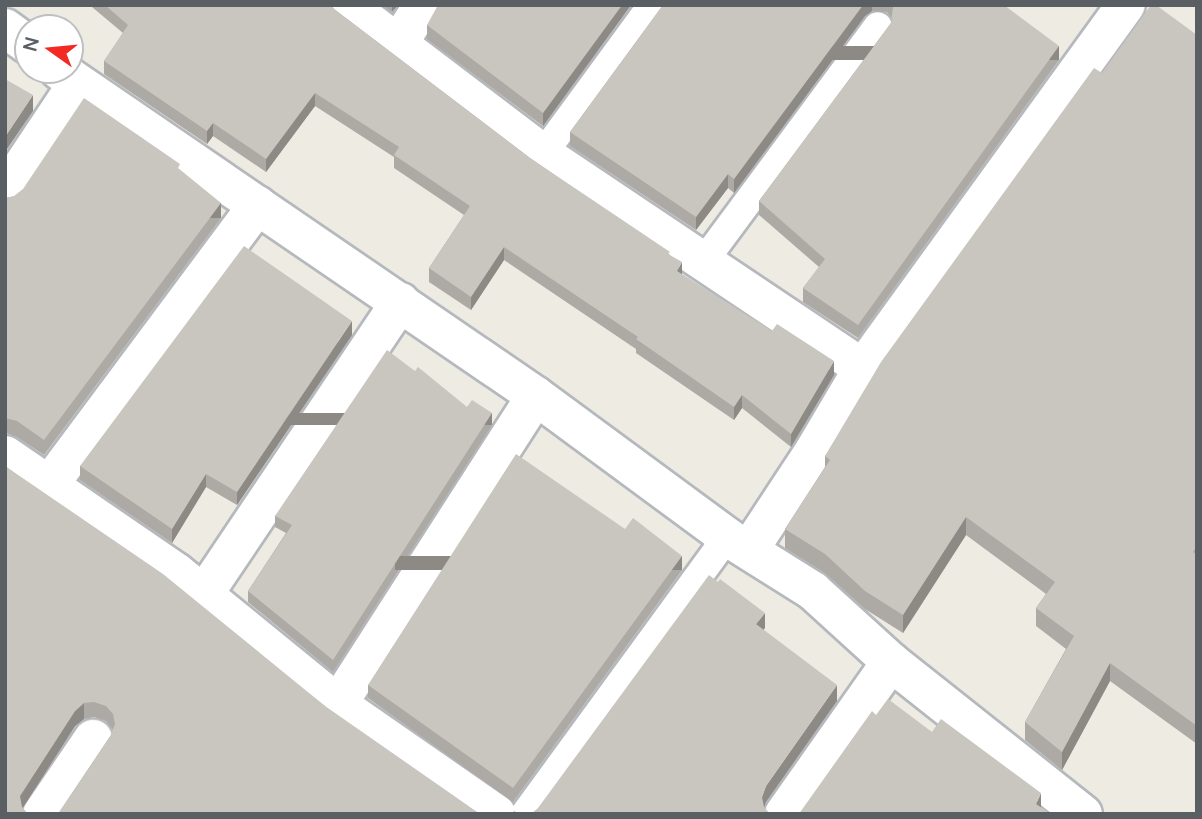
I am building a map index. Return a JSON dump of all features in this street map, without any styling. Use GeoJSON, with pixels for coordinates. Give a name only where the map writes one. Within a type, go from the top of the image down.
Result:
{"type":"FeatureCollection","features":[{"type":"Feature","properties":{"kind":"street"},"geometry":{"type":"LineString","coordinates":[[347,5],[543,154],[863,368]]}},
{"type":"Feature","properties":{"kind":"street"},"geometry":{"type":"LineString","coordinates":[[397,44],[423,5]]}},
{"type":"Feature","properties":{"kind":"street"},"geometry":{"type":"LineString","coordinates":[[738,543],[814,452],[863,368],[1126,5]]}},
{"type":"Feature","properties":{"kind":"street"},"geometry":{"type":"LineString","coordinates":[[5,192],[64,84]]}},
{"type":"Feature","properties":{"kind":"street"},"geometry":{"type":"LineString","coordinates":[[78,84],[400,302],[536,396],[738,543],[813,591],[891,662],[1083,814]]}},
{"type":"Feature","properties":{"kind":"street"},"geometry":{"type":"LineString","coordinates":[[49,485],[258,205]]}},
{"type":"Feature","properties":{"kind":"street"},"geometry":{"type":"LineString","coordinates":[[204,594],[400,302]]}},
{"type":"Feature","properties":{"kind":"street"},"geometry":{"type":"LineString","coordinates":[[338,704],[536,396]]}},
{"type":"Feature","properties":{"kind":"street"},"geometry":{"type":"LineString","coordinates":[[5,455],[204,594],[338,704],[496,814]]}},
{"type":"Feature","properties":{"kind":"street"},"geometry":{"type":"LineString","coordinates":[[784,814],[891,662]]}},
{"type":"Feature","properties":{"kind":"street"},"geometry":{"type":"LineString","coordinates":[[43,814],[93,738]]}},
{"type":"Feature","properties":{"kind":"lane"},"geometry":{"type":"LineString","coordinates":[[543,154],[652,5]]}},
{"type":"Feature","properties":{"kind":"lane"},"geometry":{"type":"LineString","coordinates":[[704,261],[878,26]]}},
{"type":"Feature","properties":{"kind":"lane"},"geometry":{"type":"LineString","coordinates":[[525,814],[738,543]]}},
{"type":"Feature","properties":{"kind":"building"},"geometry":{"type":"Polygon","coordinates":[[[105,5],[331,5],[530,158],[670,252],[668,254],[682,262],[677,271],[772,331],[777,324],[834,361],[791,434],[742,395],[734,407],[636,339],[638,337],[504,247],[471,297],[429,268],[470,206],[394,155],[399,147],[315,93],[266,159],[213,123],[207,131],[104,61],[128,25],[105,5]]]}},
{"type":"Feature","properties":{"kind":"building"},"geometry":{"type":"Polygon","coordinates":[[[438,5],[622,5],[543,113],[427,25],[438,5]]]}},
{"type":"Feature","properties":{"kind":"building"},"geometry":{"type":"Polygon","coordinates":[[[663,5],[863,5],[734,179],[728,174],[696,217],[570,132],[663,5]]]}},
{"type":"Feature","properties":{"kind":"building"},"geometry":{"type":"Polygon","coordinates":[[[892,5],[1004,5],[1059,46],[858,325],[803,288],[825,259],[759,201],[891,23],[892,5]]]}},
{"type":"Feature","properties":{"kind":"building"},"geometry":{"type":"Polygon","coordinates":[[[1151,5],[1156,5],[1197,35],[1197,546],[1193,552],[1197,555],[1197,726],[1110,663],[1062,752],[1025,722],[1074,636],[1036,608],[1055,582],[966,517],[903,615],[865,591],[825,554],[785,529],[830,460],[825,456],[881,362],[1094,68],[1102,73],[1151,5]]]}},
{"type":"Feature","properties":{"kind":"building"},"geometry":{"type":"Polygon","coordinates":[[[5,79],[33,95],[5,137],[5,79]]]}},
{"type":"Feature","properties":{"kind":"building"},"geometry":{"type":"Polygon","coordinates":[[[84,98],[180,164],[178,168],[221,203],[44,440],[17,421],[5,418],[5,198],[14,196],[23,189],[84,98]]]}},
{"type":"Feature","properties":{"kind":"building"},"geometry":{"type":"Polygon","coordinates":[[[244,246],[352,321],[237,492],[206,474],[172,529],[80,466],[244,246]]]}},
{"type":"Feature","properties":{"kind":"building"},"geometry":{"type":"Polygon","coordinates":[[[387,350],[415,371],[418,367],[467,407],[472,400],[492,413],[333,660],[248,591],[292,525],[275,516],[387,350]]]}},
{"type":"Feature","properties":{"kind":"building"},"geometry":{"type":"Polygon","coordinates":[[[516,454],[625,529],[633,518],[682,556],[513,788],[368,685],[516,454]]]}},
{"type":"Feature","properties":{"kind":"building"},"geometry":{"type":"Polygon","coordinates":[[[5,466],[163,574],[325,706],[480,814],[56,814],[111,735],[115,724],[113,714],[106,706],[94,702],[84,703],[75,711],[20,796],[22,807],[28,814],[5,814],[5,466]]]}},
{"type":"Feature","properties":{"kind":"building"},"geometry":{"type":"Polygon","coordinates":[[[709,575],[718,582],[720,579],[765,613],[756,624],[837,685],[766,786],[762,797],[764,807],[770,814],[531,814],[538,808],[709,575]]]}},
{"type":"Feature","properties":{"kind":"building"},"geometry":{"type":"Polygon","coordinates":[[[888,699],[932,732],[941,719],[1041,793],[1036,804],[1051,814],[799,814],[872,711],[876,715],[888,699]]]}}]}
